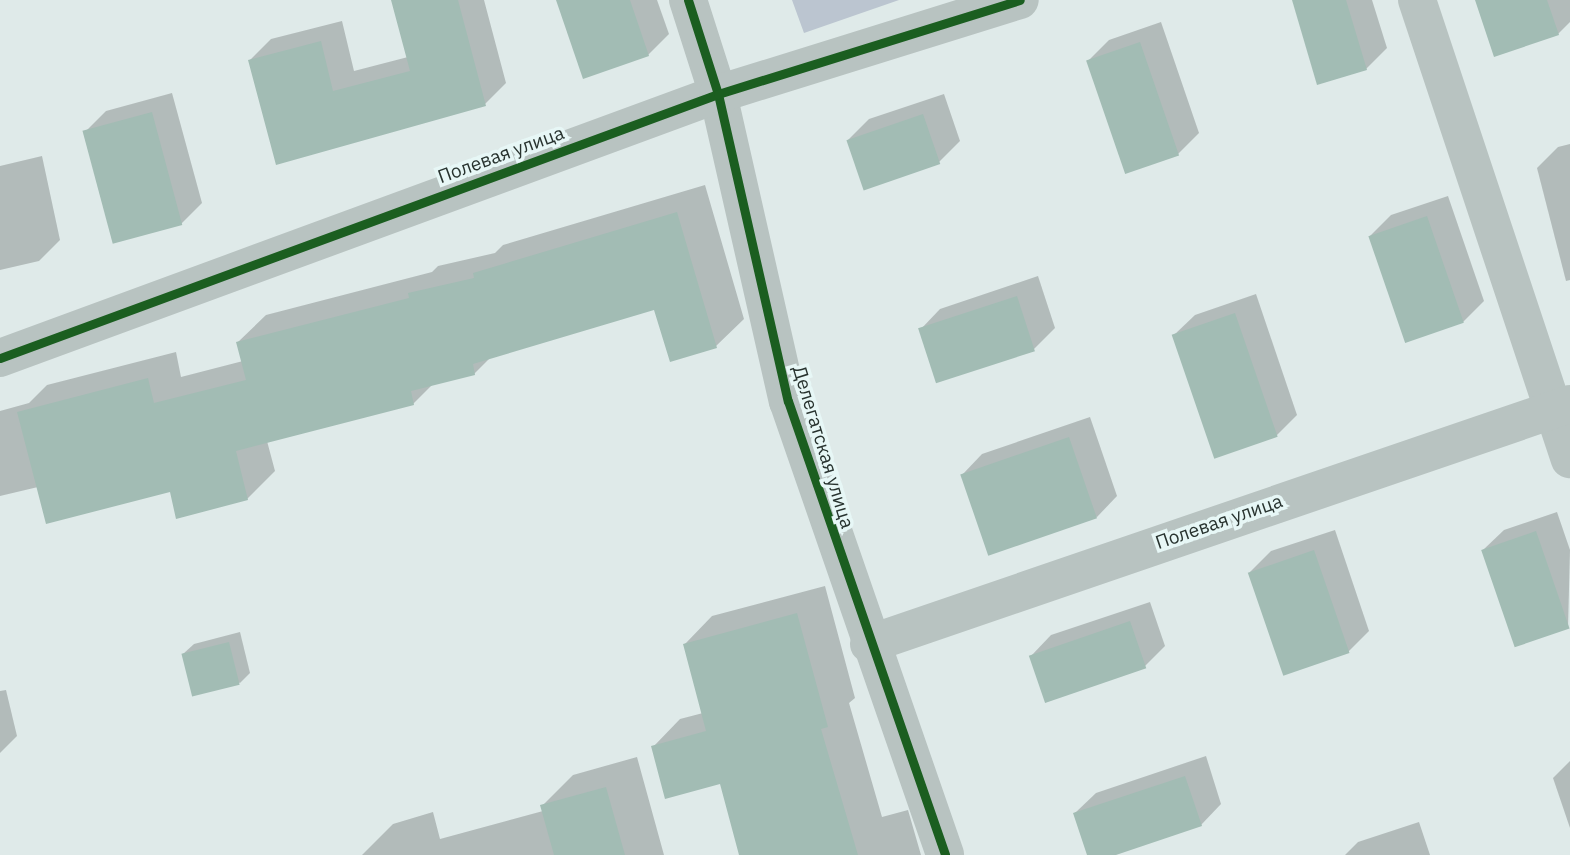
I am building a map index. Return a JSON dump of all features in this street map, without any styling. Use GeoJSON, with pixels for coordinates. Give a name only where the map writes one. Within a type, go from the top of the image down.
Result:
{"type":"FeatureCollection","features":[{"type":"Feature","properties":{"kind":"street","name":"Делегатская улица"},"geometry":{"type":"LineString","coordinates":[[688,0],[718,94],[788,401],[869,644],[945,855]]}},
{"type":"Feature","properties":{"kind":"street","name":"Полевая улица"},"geometry":{"type":"LineString","coordinates":[[0,358],[718,94],[1020,0]]}},
{"type":"Feature","properties":{"kind":"street"},"geometry":{"type":"LineString","coordinates":[[1417,0],[1561,407],[1570,459]]}},
{"type":"Feature","properties":{"kind":"street","name":"Полевая улица"},"geometry":{"type":"LineString","coordinates":[[869,644],[1561,407]]}},
{"type":"Feature","properties":{"kind":"shaded area"},"geometry":{"type":"Polygon","coordinates":[[[792,0],[899,0],[804,33],[792,0]]]}},
{"type":"Feature","properties":{"kind":"building"},"geometry":{"type":"Polygon","coordinates":[[[391,0],[458,0],[486,106],[276,165],[248,60],[321,41],[333,91],[410,71],[391,0]]]}},
{"type":"Feature","properties":{"kind":"building"},"geometry":{"type":"Polygon","coordinates":[[[556,0],[630,0],[649,56],[583,79],[556,0]]]}},
{"type":"Feature","properties":{"kind":"building"},"geometry":{"type":"Polygon","coordinates":[[[1292,0],[1346,0],[1367,70],[1317,85],[1292,0]]]}},
{"type":"Feature","properties":{"kind":"building"},"geometry":{"type":"Polygon","coordinates":[[[1475,0],[1547,0],[1559,35],[1494,57],[1475,0]]]}},
{"type":"Feature","properties":{"kind":"building"},"geometry":{"type":"Polygon","coordinates":[[[1140,42],[1179,155],[1125,174],[1086,61],[1140,42]]]}},
{"type":"Feature","properties":{"kind":"building"},"geometry":{"type":"Polygon","coordinates":[[[152,112],[182,225],[113,244],[82,131],[152,112]]]}},
{"type":"Feature","properties":{"kind":"building"},"geometry":{"type":"Polygon","coordinates":[[[923,114],[940,164],[864,190],[846,140],[923,114]]]}},
{"type":"Feature","properties":{"kind":"building"},"geometry":{"type":"Polygon","coordinates":[[[677,212],[717,348],[670,362],[654,310],[473,364],[475,375],[411,391],[414,405],[236,451],[248,500],[176,519],[170,492],[46,524],[17,412],[148,378],[154,403],[246,380],[236,342],[409,298],[408,293],[474,278],[473,273],[677,212]]]}},
{"type":"Feature","properties":{"kind":"building"},"geometry":{"type":"Polygon","coordinates":[[[1427,216],[1464,323],[1405,343],[1368,236],[1427,216]]]}},
{"type":"Feature","properties":{"kind":"building"},"geometry":{"type":"Polygon","coordinates":[[[1017,296],[1035,351],[936,383],[918,328],[1017,296]]]}},
{"type":"Feature","properties":{"kind":"building"},"geometry":{"type":"Polygon","coordinates":[[[1235,313],[1278,437],[1214,459],[1172,335],[1235,313]]]}},
{"type":"Feature","properties":{"kind":"building"},"geometry":{"type":"Polygon","coordinates":[[[1069,437],[1097,518],[988,556],[960,474],[1069,437]]]}},
{"type":"Feature","properties":{"kind":"building"},"geometry":{"type":"Polygon","coordinates":[[[1536,531],[1570,628],[1515,647],[1481,550],[1536,531]]]}},
{"type":"Feature","properties":{"kind":"building"},"geometry":{"type":"Polygon","coordinates":[[[1314,550],[1349,653],[1283,676],[1248,573],[1314,550]]]}},
{"type":"Feature","properties":{"kind":"building"},"geometry":{"type":"Polygon","coordinates":[[[797,613],[828,727],[821,729],[858,855],[739,855],[720,784],[665,799],[651,746],[706,731],[683,644],[797,613]]]}},
{"type":"Feature","properties":{"kind":"building"},"geometry":{"type":"Polygon","coordinates":[[[1130,621],[1146,668],[1045,703],[1029,656],[1130,621]]]}},
{"type":"Feature","properties":{"kind":"building"},"geometry":{"type":"Polygon","coordinates":[[[229,642],[240,685],[192,697],[181,654],[229,642]]]}},
{"type":"Feature","properties":{"kind":"building"},"geometry":{"type":"Polygon","coordinates":[[[1185,776],[1202,826],[1116,855],[1087,855],[1073,813],[1185,776]]]}},
{"type":"Feature","properties":{"kind":"building"},"geometry":{"type":"Polygon","coordinates":[[[606,787],[625,855],[554,855],[540,805],[606,787]]]}},
{"type":"Feature","properties":{"kind":"cycle path"},"geometry":{"type":"LineString","coordinates":[[688,0],[718,94],[788,401],[945,855]]}},
{"type":"Feature","properties":{"kind":"cycle path"},"geometry":{"type":"LineString","coordinates":[[0,358],[718,94],[1020,0]]}}]}
